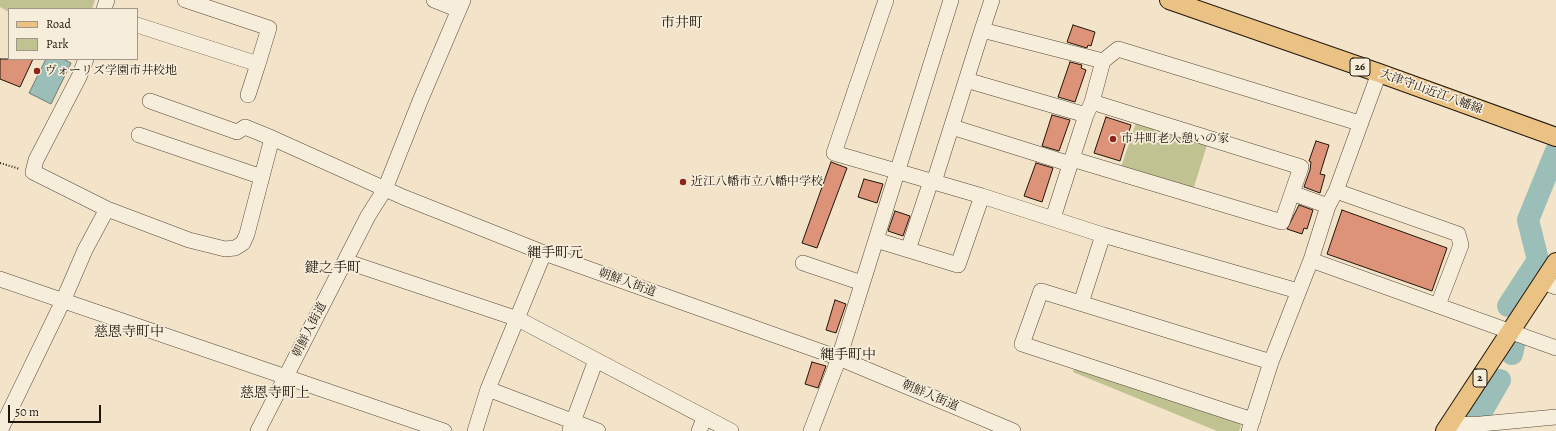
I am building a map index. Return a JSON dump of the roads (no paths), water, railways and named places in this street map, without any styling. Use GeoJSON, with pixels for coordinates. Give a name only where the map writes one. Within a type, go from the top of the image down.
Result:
{"type":"FeatureCollection","features":[{"type":"Feature","properties":{"kind":"main road","name":"大津守山近江八幡線"},"geometry":{"type":"LineString","coordinates":[[1169,0],[1379,73],[1553,136]]}},
{"type":"Feature","properties":{"kind":"main road","name":"2"},"geometry":{"type":"LineString","coordinates":[[1447,428],[1510,332],[1549,285],[1556,262]]}},
{"type":"Feature","properties":{"kind":"street"},"geometry":{"type":"LineString","coordinates":[[185,0],[270,28],[248,95]]}},
{"type":"Feature","properties":{"kind":"street"},"geometry":{"type":"LineString","coordinates":[[150,101],[237,132],[246,127],[385,189],[420,101],[461,5],[434,0]]}},
{"type":"Feature","properties":{"kind":"street"},"geometry":{"type":"LineString","coordinates":[[886,0],[834,153],[982,196],[1103,235],[1298,291]]}},
{"type":"Feature","properties":{"kind":"street"},"geometry":{"type":"LineString","coordinates":[[811,431],[839,358],[951,0]]}},
{"type":"Feature","properties":{"kind":"street"},"geometry":{"type":"LineString","coordinates":[[908,250],[952,127],[992,0]]}},
{"type":"Feature","properties":{"kind":"street"},"geometry":{"type":"LineString","coordinates":[[138,25],[258,64]]}},
{"type":"Feature","properties":{"kind":"street"},"geometry":{"type":"LineString","coordinates":[[982,30],[1103,61]]}},
{"type":"Feature","properties":{"kind":"street"},"geometry":{"type":"LineString","coordinates":[[1053,218],[1089,109],[1103,61],[1118,49],[1359,123]]}},
{"type":"Feature","properties":{"kind":"street"},"geometry":{"type":"LineString","coordinates":[[86,60],[79,77],[36,160],[33,172],[107,209],[188,240],[225,248],[236,248],[243,243],[247,234],[272,138]]}},
{"type":"Feature","properties":{"kind":"street"},"geometry":{"type":"LineString","coordinates":[[1271,362],[1040,291],[1022,344],[1251,425],[1271,362],[1311,260],[1328,206],[1336,191],[1359,123],[1379,73]]}},
{"type":"Feature","properties":{"kind":"street"},"geometry":{"type":"LineString","coordinates":[[952,127],[1282,222],[1301,167],[1089,109],[966,80]]}},
{"type":"Feature","properties":{"kind":"street"},"geometry":{"type":"LineString","coordinates":[[139,135],[262,177]]}},
{"type":"Feature","properties":{"kind":"street","name":"朝鮮人街道"},"geometry":{"type":"LineString","coordinates":[[258,431],[368,216],[385,189],[544,253],[839,358],[1013,431]]}},
{"type":"Feature","properties":{"kind":"street"},"geometry":{"type":"LineString","coordinates":[[1336,191],[1458,234],[1461,245],[1438,305]]}},
{"type":"Feature","properties":{"kind":"street"},"geometry":{"type":"LineString","coordinates":[[1292,193],[1328,206]]}},
{"type":"Feature","properties":{"kind":"street"},"geometry":{"type":"LineString","coordinates":[[876,240],[958,265],[982,196]]}},
{"type":"Feature","properties":{"kind":"street"},"geometry":{"type":"LineString","coordinates":[[0,431],[63,301],[85,250],[107,209]]}},
{"type":"Feature","properties":{"kind":"street"},"geometry":{"type":"LineString","coordinates":[[1081,304],[1103,235]]}},
{"type":"Feature","properties":{"kind":"street"},"geometry":{"type":"LineString","coordinates":[[475,431],[488,389],[544,253]]}},
{"type":"Feature","properties":{"kind":"street"},"geometry":{"type":"LineString","coordinates":[[1311,260],[1556,348]]}},
{"type":"Feature","properties":{"kind":"street"},"geometry":{"type":"LineString","coordinates":[[345,261],[518,319],[731,431]]}},
{"type":"Feature","properties":{"kind":"street"},"geometry":{"type":"LineString","coordinates":[[803,263],[862,284]]}},
{"type":"Feature","properties":{"kind":"street"},"geometry":{"type":"LineString","coordinates":[[0,279],[286,377],[408,425],[444,431]]}},
{"type":"Feature","properties":{"kind":"street"},"geometry":{"type":"LineString","coordinates":[[572,426],[596,360]]}},
{"type":"Feature","properties":{"kind":"street"},"geometry":{"type":"LineString","coordinates":[[488,389],[572,426],[598,431]]}},
{"type":"Feature","properties":{"kind":"street"},"geometry":{"type":"LineString","coordinates":[[699,431],[705,417]]}},
{"type":"Feature","properties":{"kind":"street"},"geometry":{"type":"LineString","coordinates":[[1447,428],[1556,417]]}},
{"type":"Feature","properties":{"kind":"water"},"geometry":{"type":"Polygon","coordinates":[[[46,60],[65,60],[71,63],[51,104],[29,93],[46,60]]]}},
{"type":"Feature","properties":{"kind":"waterway"},"geometry":{"type":"LineString","coordinates":[[1508,306],[1538,260],[1528,220],[1556,151]]}},
{"type":"Feature","properties":{"kind":"waterway"},"geometry":{"type":"LineString","coordinates":[[1512,354],[1515,341]]}},
{"type":"Feature","properties":{"kind":"waterway"},"geometry":{"type":"LineString","coordinates":[[1478,418],[1500,380]]}},
{"type":"Feature","properties":{"kind":"place","name":"ヴォーリズ学園市井校地"},"geometry":{"type":"Point","coordinates":[37,71]}},
{"type":"Feature","properties":{"kind":"place","name":"市井町老人憩いの家"},"geometry":{"type":"Point","coordinates":[1113,139]}},
{"type":"Feature","properties":{"kind":"place","name":"近江八幡市立八幡中学校"},"geometry":{"type":"Point","coordinates":[683,182]}},
{"type":"Feature","properties":{"kind":"district","name":"市井町"},"geometry":{"type":"Point","coordinates":[682,24]}},
{"type":"Feature","properties":{"kind":"district","name":"縄手町元"},"geometry":{"type":"Point","coordinates":[555,254]}},
{"type":"Feature","properties":{"kind":"district","name":"鍵之手町"},"geometry":{"type":"Point","coordinates":[333,269]}},
{"type":"Feature","properties":{"kind":"district","name":"慈恩寺町中"},"geometry":{"type":"Point","coordinates":[129,333]}},
{"type":"Feature","properties":{"kind":"district","name":"縄手町中"},"geometry":{"type":"Point","coordinates":[848,356]}},
{"type":"Feature","properties":{"kind":"district","name":"慈恩寺町上"},"geometry":{"type":"Point","coordinates":[275,394]}}]}
